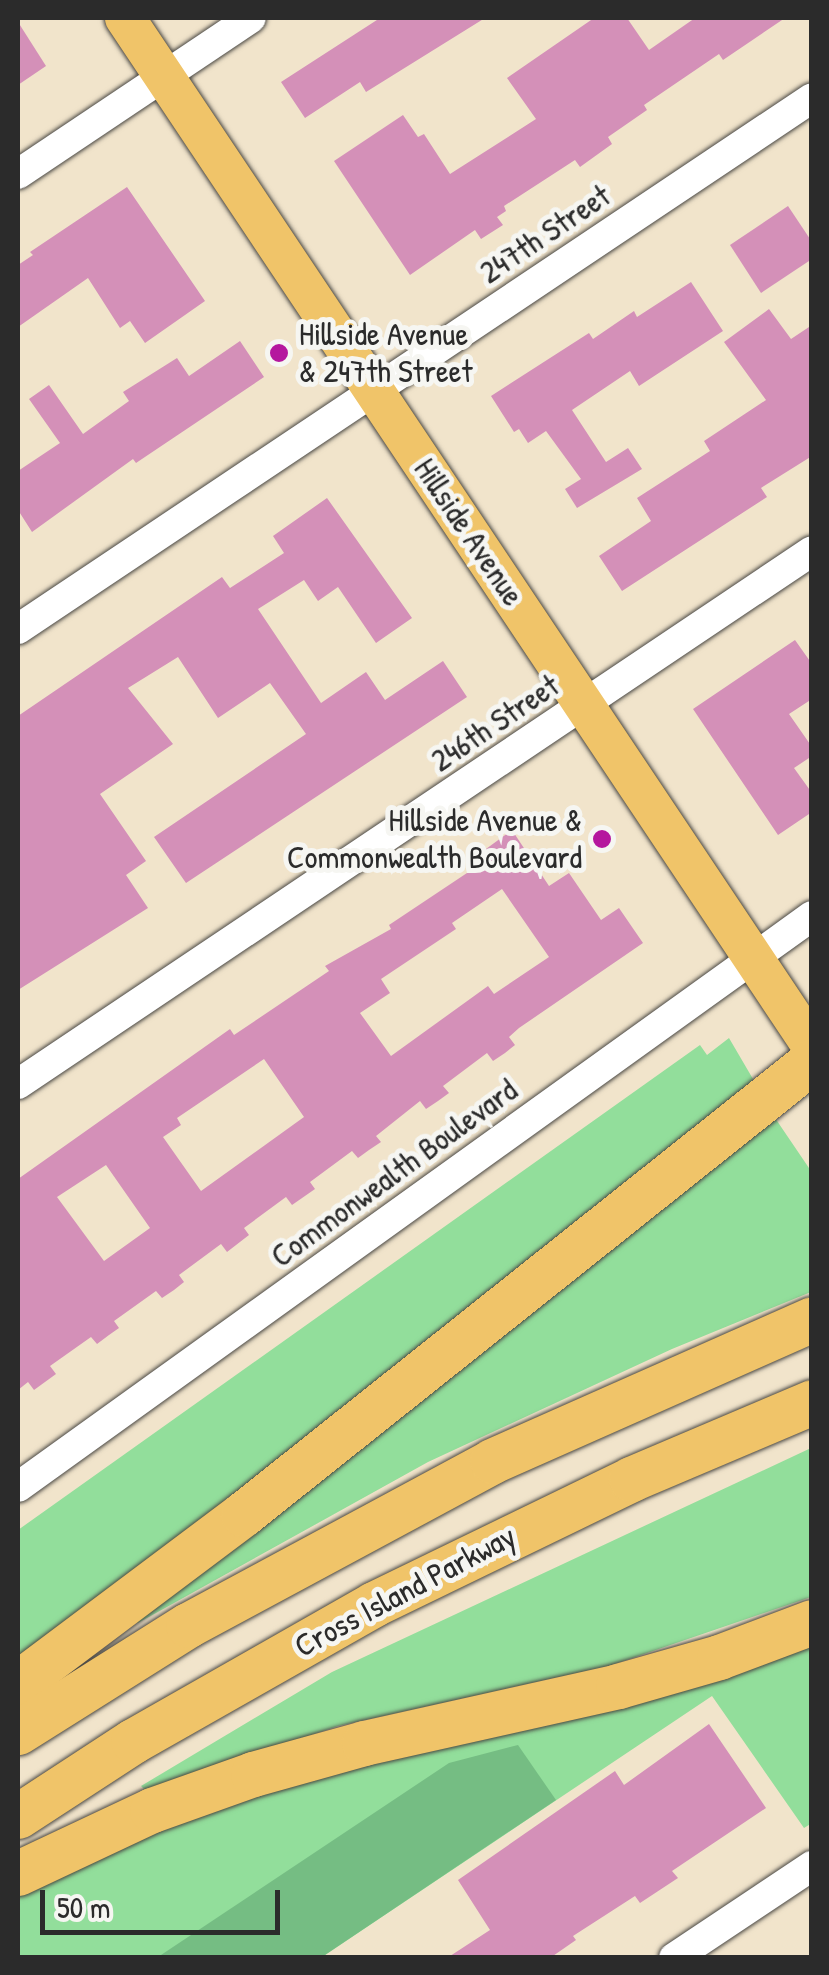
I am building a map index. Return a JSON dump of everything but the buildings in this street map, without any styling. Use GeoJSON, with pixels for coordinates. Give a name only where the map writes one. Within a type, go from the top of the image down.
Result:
{"type":"FeatureCollection","features":[{"type":"Feature","properties":{"kind":"highway"},"geometry":{"type":"LineString","coordinates":[[18,1683],[243,1514],[812,1062]]}},
{"type":"Feature","properties":{"kind":"highway"},"geometry":{"type":"LineString","coordinates":[[18,1732],[188,1625],[492,1460],[812,1319]]}},
{"type":"Feature","properties":{"kind":"highway","name":"Cross Island Parkway"},"geometry":{"type":"LineString","coordinates":[[18,1816],[133,1741],[408,1586],[631,1479],[812,1402]]}},
{"type":"Feature","properties":{"kind":"highway"},"geometry":{"type":"LineString","coordinates":[[18,1872],[138,1816],[253,1774],[364,1743],[618,1686],[719,1657],[812,1622]]}},
{"type":"Feature","properties":{"kind":"main road","name":"Hillside Avenue"},"geometry":{"type":"LineString","coordinates":[[124,18],[812,1046]]}},
{"type":"Feature","properties":{"kind":"street"},"geometry":{"type":"LineString","coordinates":[[18,174],[252,18]]}},
{"type":"Feature","properties":{"kind":"street","name":"247th Street"},"geometry":{"type":"LineString","coordinates":[[18,629],[812,98]]}},
{"type":"Feature","properties":{"kind":"street","name":"246th Street"},"geometry":{"type":"LineString","coordinates":[[18,1084],[812,551]]}},
{"type":"Feature","properties":{"kind":"street","name":"Commonwealth Boulevard"},"geometry":{"type":"LineString","coordinates":[[18,1488],[812,916]]}},
{"type":"Feature","properties":{"kind":"street"},"geometry":{"type":"LineString","coordinates":[[674,1958],[812,1866]]}},
{"type":"Feature","properties":{"kind":"green space"},"geometry":{"type":"Polygon","coordinates":[[[729,1038],[753,1079],[747,1092],[18,1662],[18,1530],[700,1045],[707,1055],[729,1038]]]}},
{"type":"Feature","properties":{"kind":"green space"},"geometry":{"type":"Polygon","coordinates":[[[771,1112],[811,1171],[811,1292],[672,1349],[428,1462],[138,1623],[132,1617],[771,1112]]]}},
{"type":"Feature","properties":{"kind":"green space"},"geometry":{"type":"Polygon","coordinates":[[[811,1448],[811,1597],[609,1666],[338,1726],[146,1791],[141,1786],[332,1672],[811,1448]]]}},
{"type":"Feature","properties":{"kind":"green space"},"geometry":{"type":"Polygon","coordinates":[[[811,1634],[812,1823],[804,1828],[712,1696],[322,1957],[18,1958],[18,1895],[166,1821],[811,1634]]]}},
{"type":"Feature","properties":{"kind":"green space"},"geometry":{"type":"Polygon","coordinates":[[[518,1745],[556,1800],[322,1957],[158,1957],[449,1763],[518,1745]]]}},
{"type":"Feature","properties":{"kind":"place","name":"Hillside Avenue & 247th Street"},"geometry":{"type":"Point","coordinates":[279,353]}},
{"type":"Feature","properties":{"kind":"place","name":"Hillside Avenue & Commonwealth Boulevard"},"geometry":{"type":"Point","coordinates":[602,839]}}]}
